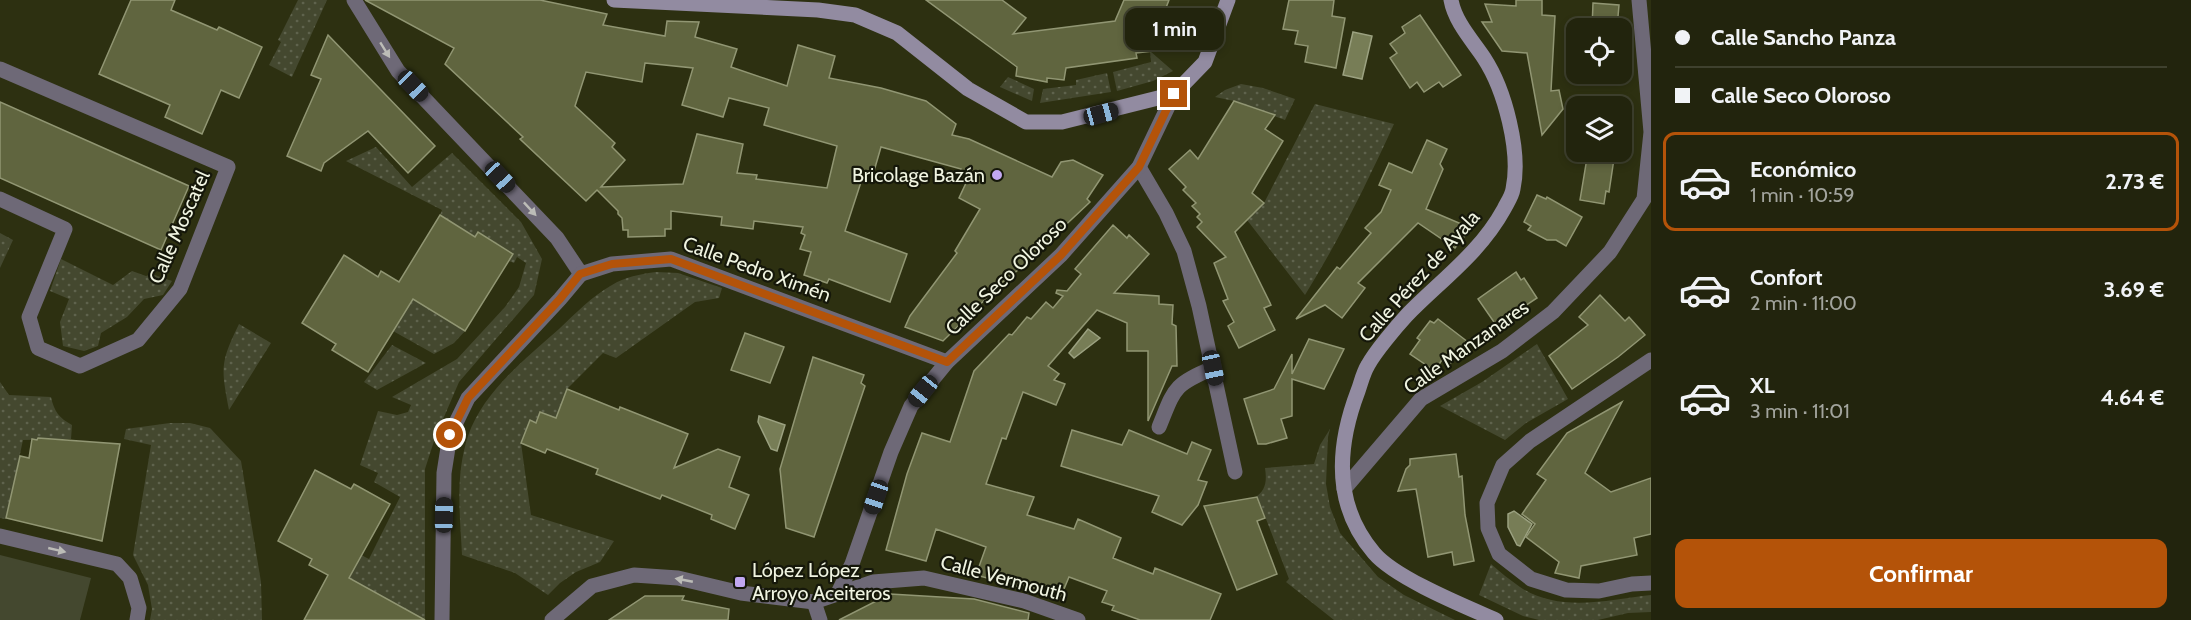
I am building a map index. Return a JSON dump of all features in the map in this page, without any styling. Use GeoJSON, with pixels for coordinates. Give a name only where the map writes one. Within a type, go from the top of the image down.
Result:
{"type":"FeatureCollection","features":[{"type":"Feature","properties":{"kind":"street"},"geometry":{"type":"LineString","coordinates":[[354,0],[399,71],[557,238],[580,274],[560,299],[468,398],[450,435],[444,473],[442,620]]}},
{"type":"Feature","properties":{"kind":"street"},"geometry":{"type":"LineString","coordinates":[[614,0],[820,5],[855,15],[897,33],[968,89],[1026,122],[1062,122],[1174,94],[1205,62],[1228,0]]}},
{"type":"Feature","properties":{"kind":"street","name":"Calle Pérez de Ayala"},"geometry":{"type":"LineString","coordinates":[[1451,0],[1452,8],[1486,61],[1503,97],[1515,161],[1513,190],[1496,224],[1460,267],[1406,316],[1368,365],[1350,411],[1341,456],[1344,489],[1353,523],[1374,554],[1396,572],[1496,620]]}},
{"type":"Feature","properties":{"kind":"street","name":"Calle Manzanares"},"geometry":{"type":"LineString","coordinates":[[1344,489],[1421,399],[1502,351],[1553,312],[1610,252],[1644,199],[1651,132],[1639,0]]}},
{"type":"Feature","properties":{"kind":"street","name":"Calle Moscatel"},"geometry":{"type":"LineString","coordinates":[[0,69],[228,167],[180,289],[138,339],[80,366],[38,348],[28,317],[66,229],[0,199]]}},
{"type":"Feature","properties":{"kind":"street","name":"Calle Seco Oloroso"},"geometry":{"type":"LineString","coordinates":[[838,593],[852,564],[891,452],[911,406],[947,362],[1061,255],[1139,167],[1174,94]]}},
{"type":"Feature","properties":{"kind":"street"},"geometry":{"type":"LineString","coordinates":[[1139,167],[1166,213],[1184,251],[1199,306],[1235,472]]}},
{"type":"Feature","properties":{"kind":"street","name":"Calle Pedro Ximén"},"geometry":{"type":"LineString","coordinates":[[580,274],[612,264],[671,259],[947,362]]}},
{"type":"Feature","properties":{"kind":"street"},"geometry":{"type":"LineString","coordinates":[[1651,360],[1530,441],[1503,465],[1487,503],[1488,528],[1499,554],[1532,579],[1566,590],[1599,591],[1632,584],[1651,583]]}},
{"type":"Feature","properties":{"kind":"street"},"geometry":{"type":"LineString","coordinates":[[1159,427],[1173,391],[1186,380],[1213,368]]}},
{"type":"Feature","properties":{"kind":"street"},"geometry":{"type":"LineString","coordinates":[[0,536],[117,564],[130,578],[139,608],[137,620]]}},
{"type":"Feature","properties":{"kind":"street"},"geometry":{"type":"LineString","coordinates":[[552,620],[592,586],[634,575],[678,578],[741,593],[814,602],[820,620]]}},
{"type":"Feature","properties":{"kind":"street","name":"Calle Vermouth"},"geometry":{"type":"LineString","coordinates":[[814,602],[873,582],[924,578],[1024,601],[1078,620]]}},
{"type":"Feature","properties":{"kind":"shaded area"},"geometry":{"type":"Polygon","coordinates":[[[298,0],[327,0],[292,77],[269,65],[281,42],[278,40],[298,0]]]}},
{"type":"Feature","properties":{"kind":"shaded area"},"geometry":{"type":"Polygon","coordinates":[[[1353,32],[1372,36],[1362,79],[1343,75],[1353,32]]]}},
{"type":"Feature","properties":{"kind":"shaded area"},"geometry":{"type":"Polygon","coordinates":[[[1150,51],[1173,71],[1153,81],[1117,91],[1113,72],[1151,62],[1150,51]]]}},
{"type":"Feature","properties":{"kind":"shaded area"},"geometry":{"type":"Polygon","coordinates":[[[1107,73],[1111,92],[1040,103],[1043,89],[1076,85],[1076,80],[1107,73]]]}},
{"type":"Feature","properties":{"kind":"shaded area"},"geometry":{"type":"Polygon","coordinates":[[[1008,77],[1034,89],[1032,101],[1000,87],[1008,77]]]}},
{"type":"Feature","properties":{"kind":"shaded area"},"geometry":{"type":"Polygon","coordinates":[[[1241,84],[1263,88],[1295,99],[1285,120],[1234,101],[1215,97],[1241,84]]]}},
{"type":"Feature","properties":{"kind":"shaded area"},"geometry":{"type":"Polygon","coordinates":[[[1315,104],[1394,124],[1352,211],[1305,295],[1247,220],[1264,203],[1315,104]]]}},
{"type":"Feature","properties":{"kind":"shaded area"},"geometry":{"type":"Polygon","coordinates":[[[376,147],[412,187],[452,153],[521,222],[542,259],[534,295],[459,382],[435,438],[425,469],[425,620],[397,620],[346,583],[361,555],[369,559],[400,497],[374,482],[378,473],[360,465],[378,411],[397,415],[408,412],[411,405],[392,397],[457,359],[505,307],[519,287],[526,263],[517,257],[514,263],[509,261],[513,253],[478,232],[475,237],[440,215],[442,210],[346,161],[376,147]]]}},
{"type":"Feature","properties":{"kind":"shaded area"},"geometry":{"type":"Polygon","coordinates":[[[0,233],[13,240],[0,268],[0,233]]]}},
{"type":"Feature","properties":{"kind":"shaded area"},"geometry":{"type":"Polygon","coordinates":[[[61,259],[113,285],[132,271],[146,276],[152,274],[172,281],[163,295],[144,299],[127,317],[101,333],[98,346],[84,351],[63,346],[60,322],[69,299],[50,291],[61,259]]]}},
{"type":"Feature","properties":{"kind":"shaded area"},"geometry":{"type":"Polygon","coordinates":[[[656,272],[678,273],[722,288],[719,298],[695,302],[616,358],[603,353],[567,389],[556,418],[541,413],[536,423],[530,421],[521,443],[531,515],[614,541],[600,562],[576,572],[548,595],[515,573],[462,555],[459,495],[461,466],[468,436],[484,405],[519,364],[598,294],[622,280],[656,272]]]}},
{"type":"Feature","properties":{"kind":"shaded area"},"geometry":{"type":"Polygon","coordinates":[[[416,295],[430,310],[465,331],[454,343],[434,354],[393,331],[416,295]]]}},
{"type":"Feature","properties":{"kind":"shaded area"},"geometry":{"type":"Polygon","coordinates":[[[239,324],[271,343],[229,410],[224,375],[225,357],[239,324]]]}},
{"type":"Feature","properties":{"kind":"shaded area"},"geometry":{"type":"Polygon","coordinates":[[[1088,329],[1100,338],[1074,358],[1069,353],[1088,329]]]}},
{"type":"Feature","properties":{"kind":"shaded area"},"geometry":{"type":"Polygon","coordinates":[[[1537,344],[1568,399],[1526,423],[1505,440],[1440,406],[1482,382],[1537,344]]]}},
{"type":"Feature","properties":{"kind":"shaded area"},"geometry":{"type":"Polygon","coordinates":[[[392,345],[426,363],[377,390],[364,382],[392,345]]]}},
{"type":"Feature","properties":{"kind":"shaded area"},"geometry":{"type":"Polygon","coordinates":[[[0,382],[9,395],[51,397],[58,414],[72,425],[71,439],[23,440],[6,519],[0,518],[0,382]]]}},
{"type":"Feature","properties":{"kind":"shaded area"},"geometry":{"type":"Polygon","coordinates":[[[759,416],[785,425],[777,451],[771,449],[758,422],[759,416]]]}},
{"type":"Feature","properties":{"kind":"shaded area"},"geometry":{"type":"Polygon","coordinates":[[[170,423],[190,423],[210,428],[241,461],[261,582],[262,620],[150,620],[152,609],[148,585],[133,555],[151,445],[124,439],[126,429],[170,423]]]}},
{"type":"Feature","properties":{"kind":"shaded area"},"geometry":{"type":"Polygon","coordinates":[[[1330,429],[1326,484],[1330,507],[1340,533],[1378,577],[1404,595],[1455,620],[1334,620],[1286,582],[1289,579],[1258,498],[1254,498],[1265,485],[1265,468],[1314,464],[1320,445],[1330,429]]]}},
{"type":"Feature","properties":{"kind":"shaded area"},"geometry":{"type":"Polygon","coordinates":[[[1514,511],[1532,524],[1520,546],[1517,545],[1508,527],[1508,514],[1514,511]]]}},
{"type":"Feature","properties":{"kind":"shaded area"},"geometry":{"type":"Polygon","coordinates":[[[0,555],[91,578],[80,620],[0,620],[0,555]]]}},
{"type":"Feature","properties":{"kind":"shaded area"},"geometry":{"type":"Polygon","coordinates":[[[1491,564],[1520,587],[1551,600],[1584,603],[1651,595],[1651,612],[1628,613],[1598,620],[1539,620],[1523,616],[1479,595],[1491,564]]]}},
{"type":"Feature","properties":{"kind":"building"},"geometry":{"type":"Polygon","coordinates":[[[131,0],[175,0],[171,10],[217,30],[219,27],[262,47],[239,98],[221,90],[202,134],[165,117],[170,105],[99,74],[131,0]]]}},
{"type":"Feature","properties":{"kind":"building"},"geometry":{"type":"Polygon","coordinates":[[[365,0],[540,0],[607,14],[603,25],[665,36],[667,21],[699,22],[695,37],[737,49],[731,67],[787,86],[798,45],[835,56],[829,78],[881,88],[926,101],[956,124],[952,135],[969,139],[1052,177],[1061,162],[1073,160],[1103,175],[1087,199],[1090,202],[943,341],[905,327],[910,316],[957,253],[955,251],[980,209],[959,198],[966,183],[957,178],[961,169],[881,147],[872,178],[863,176],[845,231],[907,254],[890,302],[829,279],[827,283],[804,275],[811,252],[800,249],[805,235],[801,233],[803,227],[754,221],[753,229],[721,225],[722,217],[671,211],[671,229],[665,229],[665,236],[628,237],[628,230],[623,230],[622,218],[618,211],[597,190],[586,201],[520,139],[523,137],[445,64],[454,48],[365,0]],[[645,63],[642,82],[586,72],[575,106],[615,143],[612,147],[625,160],[601,187],[683,184],[697,134],[743,144],[737,173],[757,175],[756,179],[827,188],[837,146],[764,125],[769,108],[729,98],[723,117],[682,105],[693,68],[645,63]]]}},
{"type":"Feature","properties":{"kind":"building"},"geometry":{"type":"Polygon","coordinates":[[[926,0],[1002,0],[1026,18],[1013,34],[1115,21],[1124,0],[1169,0],[1164,13],[1168,14],[1153,51],[1136,53],[1137,58],[1066,68],[1064,80],[1047,78],[1047,82],[1016,76],[1017,67],[926,0]]]}},
{"type":"Feature","properties":{"kind":"building"},"geometry":{"type":"Polygon","coordinates":[[[1289,0],[1334,0],[1332,16],[1345,18],[1336,68],[1305,62],[1308,46],[1295,44],[1298,31],[1283,29],[1289,0]]]}},
{"type":"Feature","properties":{"kind":"building"},"geometry":{"type":"Polygon","coordinates":[[[1516,0],[1542,0],[1542,15],[1555,16],[1551,91],[1559,90],[1563,109],[1542,135],[1527,53],[1502,51],[1482,22],[1492,22],[1485,4],[1516,6],[1516,0]]]}},
{"type":"Feature","properties":{"kind":"building"},"geometry":{"type":"Polygon","coordinates":[[[1593,3],[1619,5],[1618,18],[1592,18],[1593,3]]]}},
{"type":"Feature","properties":{"kind":"building"},"geometry":{"type":"Polygon","coordinates":[[[1420,15],[1461,75],[1443,87],[1439,82],[1424,92],[1417,82],[1410,88],[1390,58],[1397,53],[1390,44],[1405,33],[1402,27],[1420,15]]]}},
{"type":"Feature","properties":{"kind":"building"},"geometry":{"type":"Polygon","coordinates":[[[328,35],[435,146],[408,173],[368,131],[324,163],[321,171],[287,156],[321,79],[311,75],[328,35]]]}},
{"type":"Feature","properties":{"kind":"building"},"geometry":{"type":"Polygon","coordinates":[[[1234,101],[1275,115],[1265,129],[1283,141],[1252,193],[1264,203],[1235,232],[1271,305],[1264,308],[1275,330],[1239,348],[1228,326],[1234,322],[1223,301],[1228,299],[1214,263],[1226,257],[1197,227],[1202,222],[1197,217],[1200,214],[1192,206],[1196,203],[1183,190],[1186,187],[1169,169],[1190,150],[1198,159],[1234,101]]]}},
{"type":"Feature","properties":{"kind":"building"},"geometry":{"type":"Polygon","coordinates":[[[0,102],[189,186],[161,250],[0,178],[0,102]]]}},
{"type":"Feature","properties":{"kind":"building"},"geometry":{"type":"Polygon","coordinates":[[[1427,140],[1447,149],[1440,164],[1443,169],[1426,209],[1471,228],[1455,248],[1418,223],[1358,283],[1365,288],[1342,318],[1325,305],[1296,319],[1337,267],[1340,269],[1371,233],[1365,228],[1381,212],[1391,190],[1379,185],[1389,163],[1412,173],[1427,140]]]}},
{"type":"Feature","properties":{"kind":"building"},"geometry":{"type":"Polygon","coordinates":[[[1586,162],[1614,162],[1609,192],[1606,191],[1604,204],[1580,200],[1586,162]]]}},
{"type":"Feature","properties":{"kind":"building"},"geometry":{"type":"Polygon","coordinates":[[[1537,195],[1546,199],[1547,197],[1582,217],[1566,246],[1556,240],[1547,240],[1528,230],[1531,226],[1524,222],[1537,195]]]}},
{"type":"Feature","properties":{"kind":"building"},"geometry":{"type":"Polygon","coordinates":[[[440,215],[475,237],[478,232],[513,254],[465,331],[413,299],[368,372],[332,350],[336,344],[302,323],[344,255],[378,277],[381,271],[399,282],[440,215]]]}},
{"type":"Feature","properties":{"kind":"building"},"geometry":{"type":"Polygon","coordinates":[[[1113,225],[1127,238],[1129,235],[1149,254],[1114,293],[1159,296],[1159,304],[1173,305],[1172,324],[1176,326],[1177,366],[1172,366],[1148,421],[1148,351],[1127,351],[1127,323],[1097,310],[1048,366],[1059,374],[1054,380],[1065,384],[1056,405],[1023,392],[1006,439],[1002,438],[986,484],[1034,497],[1027,515],[1074,529],[1078,519],[1121,538],[1113,558],[1153,574],[1155,568],[1221,594],[1210,620],[1140,620],[1112,610],[1114,606],[1102,602],[1107,591],[1069,577],[1061,596],[1021,584],[1020,587],[976,575],[986,547],[936,529],[926,561],[886,550],[907,474],[922,433],[950,442],[974,371],[1009,334],[1012,335],[1027,317],[1031,319],[1046,302],[1053,308],[1063,296],[1056,293],[1057,290],[1067,291],[1081,274],[1075,269],[1113,225]]]}},
{"type":"Feature","properties":{"kind":"building"},"geometry":{"type":"Polygon","coordinates":[[[1516,272],[1521,280],[1524,278],[1537,298],[1496,325],[1478,299],[1516,272]]]}},
{"type":"Feature","properties":{"kind":"building"},"geometry":{"type":"Polygon","coordinates":[[[1600,295],[1625,321],[1629,317],[1645,335],[1572,389],[1549,356],[1588,325],[1579,317],[1600,295]]]}},
{"type":"Feature","properties":{"kind":"building"},"geometry":{"type":"Polygon","coordinates":[[[1438,319],[1468,342],[1450,364],[1443,358],[1435,371],[1410,354],[1420,340],[1417,338],[1430,321],[1434,323],[1438,319]]]}},
{"type":"Feature","properties":{"kind":"building"},"geometry":{"type":"Polygon","coordinates":[[[745,333],[784,347],[770,383],[731,370],[745,333]]]}},
{"type":"Feature","properties":{"kind":"building"},"geometry":{"type":"Polygon","coordinates":[[[1309,339],[1344,349],[1324,389],[1292,379],[1292,416],[1281,419],[1287,438],[1258,444],[1244,399],[1274,389],[1292,354],[1292,374],[1309,339]]]}},
{"type":"Feature","properties":{"kind":"building"},"geometry":{"type":"Polygon","coordinates":[[[813,357],[864,375],[861,383],[865,386],[814,537],[786,528],[780,469],[813,357]]]}},
{"type":"Feature","properties":{"kind":"building"},"geometry":{"type":"Polygon","coordinates":[[[567,389],[688,434],[674,468],[718,449],[740,457],[729,487],[749,495],[735,529],[711,519],[712,515],[662,495],[660,499],[596,474],[598,469],[547,449],[545,453],[521,443],[530,420],[536,423],[540,412],[556,418],[567,389]]]}},
{"type":"Feature","properties":{"kind":"building"},"geometry":{"type":"Polygon","coordinates":[[[1622,402],[1585,473],[1611,492],[1651,478],[1651,534],[1634,538],[1637,555],[1581,566],[1579,578],[1555,573],[1559,562],[1526,537],[1535,524],[1522,514],[1546,480],[1537,474],[1567,433],[1622,402]]]}},
{"type":"Feature","properties":{"kind":"building"},"geometry":{"type":"Polygon","coordinates":[[[1072,430],[1122,445],[1129,430],[1187,454],[1192,442],[1211,450],[1198,480],[1207,482],[1198,505],[1182,525],[1152,512],[1159,496],[1061,466],[1072,430]]]}},
{"type":"Feature","properties":{"kind":"building"},"geometry":{"type":"Polygon","coordinates":[[[38,438],[120,444],[102,541],[6,518],[20,456],[29,458],[32,439],[37,440],[38,438]]]}},
{"type":"Feature","properties":{"kind":"building"},"geometry":{"type":"Polygon","coordinates":[[[1456,454],[1459,477],[1462,476],[1465,515],[1474,561],[1454,565],[1452,552],[1428,557],[1416,489],[1398,491],[1406,469],[1410,465],[1410,459],[1456,454]]]}},
{"type":"Feature","properties":{"kind":"building"},"geometry":{"type":"Polygon","coordinates":[[[315,470],[351,489],[354,484],[390,504],[349,578],[425,620],[304,620],[328,575],[309,565],[312,559],[278,541],[315,470]]]}},
{"type":"Feature","properties":{"kind":"building"},"geometry":{"type":"Polygon","coordinates":[[[1257,497],[1265,518],[1257,521],[1277,574],[1237,590],[1204,506],[1257,497]]]}},
{"type":"Feature","properties":{"kind":"building"},"geometry":{"type":"Polygon","coordinates":[[[890,594],[974,599],[1029,613],[1028,620],[839,620],[890,594]]]}},
{"type":"Feature","properties":{"kind":"building"},"geometry":{"type":"Polygon","coordinates":[[[645,596],[684,596],[682,600],[729,609],[728,620],[609,620],[645,596]]]}},
{"type":"Feature","properties":{"kind":"place","name":"Bricolage Bazán"},"geometry":{"type":"Point","coordinates":[997,175]}},
{"type":"Feature","properties":{"kind":"place","name":"López López - Arroyo Aceiteros"},"geometry":{"type":"Point","coordinates":[740,582]}},
{"type":"Feature","properties":{"kind":"route"},"geometry":{"type":"LineString","coordinates":[[450,435],[468,398],[493,368],[560,299],[580,274],[612,264],[671,259],[947,362],[1061,255],[1139,167],[1174,94]]}}]}
